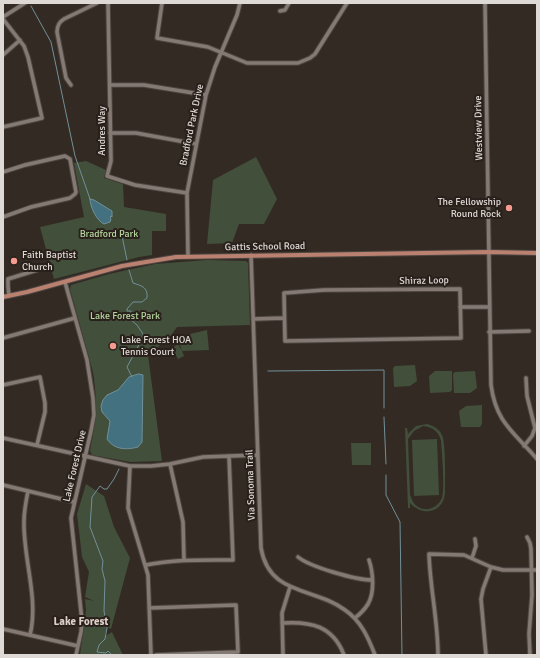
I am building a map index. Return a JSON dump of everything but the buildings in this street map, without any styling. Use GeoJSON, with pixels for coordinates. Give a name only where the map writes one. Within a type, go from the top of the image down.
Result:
{"type":"FeatureCollection","features":[{"type":"Feature","properties":{"kind":"main road","name":"Gattis School Road"},"geometry":{"type":"LineString","coordinates":[[3,297],[127,265],[188,256],[488,252],[536,253]]}},
{"type":"Feature","properties":{"kind":"street"},"geometry":{"type":"LineString","coordinates":[[3,127],[42,118],[28,57],[24,46],[3,18],[24,3]]}},
{"type":"Feature","properties":{"kind":"street"},"geometry":{"type":"LineString","coordinates":[[71,84],[66,78],[57,27],[64,19],[97,3]]}},
{"type":"Feature","properties":{"kind":"street","name":"Andres Way"},"geometry":{"type":"LineString","coordinates":[[108,3],[110,161],[107,176],[135,185],[187,192]]}},
{"type":"Feature","properties":{"kind":"street"},"geometry":{"type":"LineString","coordinates":[[162,3],[157,38],[208,47],[247,63],[298,63],[305,61],[319,49],[347,3]]}},
{"type":"Feature","properties":{"kind":"street","name":"Bradford Park Drive"},"geometry":{"type":"LineString","coordinates":[[188,256],[187,192],[206,95],[211,76],[237,15],[240,3]]}},
{"type":"Feature","properties":{"kind":"street"},"geometry":{"type":"LineString","coordinates":[[280,11],[285,10],[290,3]]}},
{"type":"Feature","properties":{"kind":"street","name":"Westview Drive"},"geometry":{"type":"LineString","coordinates":[[485,3],[491,385],[495,402],[505,424],[537,459]]}},
{"type":"Feature","properties":{"kind":"street"},"geometry":{"type":"LineString","coordinates":[[3,56],[20,40]]}},
{"type":"Feature","properties":{"kind":"street"},"geometry":{"type":"LineString","coordinates":[[110,85],[144,85],[206,95]]}},
{"type":"Feature","properties":{"kind":"street"},"geometry":{"type":"LineString","coordinates":[[110,133],[136,133],[196,144]]}},
{"type":"Feature","properties":{"kind":"street"},"geometry":{"type":"LineString","coordinates":[[3,172],[25,165],[65,156],[71,162],[76,192],[73,197],[31,207],[3,217]]}},
{"type":"Feature","properties":{"kind":"street","name":"Via Sonoma Trail"},"geometry":{"type":"LineString","coordinates":[[251,255],[262,554],[265,562],[278,580],[290,587],[334,603],[355,618],[366,632],[375,655]]}},
{"type":"Feature","properties":{"kind":"street"},"geometry":{"type":"LineString","coordinates":[[9,296],[8,279],[36,270]]}},
{"type":"Feature","properties":{"kind":"street","name":"Lake Forest Drive"},"geometry":{"type":"LineString","coordinates":[[65,282],[87,360],[94,415],[74,502],[71,524],[82,621],[76,655]]}},
{"type":"Feature","properties":{"kind":"street","name":"Shiraz Loop"},"geometry":{"type":"LineString","coordinates":[[460,289],[461,338],[285,341],[284,318],[284,293],[324,290],[460,289]]}},
{"type":"Feature","properties":{"kind":"street"},"geometry":{"type":"LineString","coordinates":[[460,307],[489,307]]}},
{"type":"Feature","properties":{"kind":"street"},"geometry":{"type":"LineString","coordinates":[[3,338],[75,318]]}},
{"type":"Feature","properties":{"kind":"street"},"geometry":{"type":"LineString","coordinates":[[253,319],[284,318]]}},
{"type":"Feature","properties":{"kind":"street"},"geometry":{"type":"LineString","coordinates":[[489,332],[529,331]]}},
{"type":"Feature","properties":{"kind":"street"},"geometry":{"type":"LineString","coordinates":[[3,385],[40,377],[45,403],[45,412],[37,445]]}},
{"type":"Feature","properties":{"kind":"street"},"geometry":{"type":"LineString","coordinates":[[524,446],[532,436],[535,428],[527,396],[526,378]]}},
{"type":"Feature","properties":{"kind":"street"},"geometry":{"type":"LineString","coordinates":[[3,438],[130,466],[170,464],[203,456],[258,455]]}},
{"type":"Feature","properties":{"kind":"street"},"geometry":{"type":"LineString","coordinates":[[146,565],[184,560],[233,560],[229,456]]}},
{"type":"Feature","properties":{"kind":"street"},"geometry":{"type":"LineString","coordinates":[[170,464],[183,522],[184,560]]}},
{"type":"Feature","properties":{"kind":"street"},"geometry":{"type":"LineString","coordinates":[[130,466],[128,508],[148,575],[151,655]]}},
{"type":"Feature","properties":{"kind":"street"},"geometry":{"type":"LineString","coordinates":[[3,485],[74,502]]}},
{"type":"Feature","properties":{"kind":"street"},"geometry":{"type":"LineString","coordinates":[[28,491],[25,504],[24,522],[33,614],[30,635]]}},
{"type":"Feature","properties":{"kind":"street"},"geometry":{"type":"LineString","coordinates":[[527,537],[531,546],[532,595],[529,634],[530,655]]}},
{"type":"Feature","properties":{"kind":"street"},"geometry":{"type":"LineString","coordinates":[[472,558],[476,546],[475,539]]}},
{"type":"Feature","properties":{"kind":"street"},"geometry":{"type":"LineString","coordinates":[[438,655],[429,554],[464,555],[490,567],[503,570],[537,570]]}},
{"type":"Feature","properties":{"kind":"street"},"geometry":{"type":"LineString","coordinates":[[298,557],[306,562],[348,577],[372,580]]}},
{"type":"Feature","properties":{"kind":"street"},"geometry":{"type":"LineString","coordinates":[[355,618],[369,603],[371,595],[372,580],[369,560]]}},
{"type":"Feature","properties":{"kind":"street"},"geometry":{"type":"LineString","coordinates":[[486,655],[481,599],[490,567]]}},
{"type":"Feature","properties":{"kind":"street"},"geometry":{"type":"LineString","coordinates":[[283,655],[283,609],[290,587]]}},
{"type":"Feature","properties":{"kind":"street"},"geometry":{"type":"LineString","coordinates":[[149,608],[236,605],[238,652],[156,655]]}},
{"type":"Feature","properties":{"kind":"street"},"geometry":{"type":"LineString","coordinates":[[282,623],[304,623],[319,627],[333,637],[341,647],[344,655]]}},
{"type":"Feature","properties":{"kind":"street"},"geometry":{"type":"LineString","coordinates":[[3,629],[78,646]]}},
{"type":"Feature","properties":{"kind":"green space"},"geometry":{"type":"Polygon","coordinates":[[[256,157],[277,199],[264,224],[239,224],[232,243],[207,244],[213,180],[256,157]]]}},
{"type":"Feature","properties":{"kind":"green space","name":"Bradford Park"},"geometry":{"type":"Polygon","coordinates":[[[86,161],[106,170],[104,178],[123,184],[124,207],[166,214],[166,231],[152,231],[152,255],[54,279],[40,227],[84,217],[74,163],[86,161]]]}},
{"type":"Feature","properties":{"kind":"green space","name":"Lake Forest Park"},"geometry":{"type":"Polygon","coordinates":[[[207,260],[246,261],[248,263],[250,325],[177,327],[170,337],[148,355],[162,461],[131,462],[92,455],[90,451],[96,412],[95,383],[70,289],[71,285],[109,274],[155,264],[207,260]]]}},
{"type":"Feature","properties":{"kind":"green space"},"geometry":{"type":"Polygon","coordinates":[[[207,330],[209,350],[182,351],[178,339],[190,334],[207,330]]]}},
{"type":"Feature","properties":{"kind":"green space"},"geometry":{"type":"Polygon","coordinates":[[[178,344],[184,356],[178,359],[172,348],[178,344]]]}},
{"type":"Feature","properties":{"kind":"green space"},"geometry":{"type":"Polygon","coordinates":[[[415,365],[417,381],[410,386],[394,387],[393,368],[395,366],[415,365]]]}},
{"type":"Feature","properties":{"kind":"green space"},"geometry":{"type":"Polygon","coordinates":[[[435,371],[452,371],[452,390],[450,392],[430,393],[429,376],[435,371]]]}},
{"type":"Feature","properties":{"kind":"green space"},"geometry":{"type":"Polygon","coordinates":[[[475,371],[477,388],[470,393],[454,393],[453,374],[455,372],[475,371]]]}},
{"type":"Feature","properties":{"kind":"green space"},"geometry":{"type":"Polygon","coordinates":[[[482,405],[482,424],[480,427],[461,427],[459,411],[466,406],[482,405]]]}},
{"type":"Feature","properties":{"kind":"green space"},"geometry":{"type":"Polygon","coordinates":[[[427,424],[438,429],[443,440],[445,493],[441,505],[432,511],[421,510],[410,503],[410,508],[408,508],[405,428],[407,428],[408,434],[416,426],[427,424]],[[423,426],[414,431],[408,439],[410,494],[413,502],[417,506],[430,509],[441,501],[443,493],[441,441],[435,430],[423,426]]]}},
{"type":"Feature","properties":{"kind":"green space"},"geometry":{"type":"Polygon","coordinates":[[[437,439],[439,495],[414,496],[412,440],[437,439]]]}},
{"type":"Feature","properties":{"kind":"green space"},"geometry":{"type":"Polygon","coordinates":[[[351,443],[371,443],[371,465],[352,465],[351,443]]]}},
{"type":"Feature","properties":{"kind":"green space"},"geometry":{"type":"Polygon","coordinates":[[[86,484],[104,496],[114,527],[130,558],[111,629],[107,627],[105,636],[112,632],[123,655],[80,655],[86,610],[85,599],[94,601],[85,597],[89,572],[82,557],[77,514],[86,484]]]}},
{"type":"Feature","properties":{"kind":"water"},"geometry":{"type":"Polygon","coordinates":[[[90,199],[112,211],[110,222],[104,224],[96,217],[90,199]]]}},
{"type":"Feature","properties":{"kind":"water"},"geometry":{"type":"Polygon","coordinates":[[[139,374],[143,375],[142,442],[138,447],[130,449],[117,447],[110,443],[107,439],[110,421],[102,412],[101,406],[107,395],[118,390],[129,377],[139,374]]]}},
{"type":"Feature","properties":{"kind":"waterway"},"geometry":{"type":"LineString","coordinates":[[31,6],[51,42],[75,156],[90,199]]}},
{"type":"Feature","properties":{"kind":"waterway"},"geometry":{"type":"LineString","coordinates":[[118,229],[122,236],[127,260]]}},
{"type":"Feature","properties":{"kind":"waterway"},"geometry":{"type":"LineString","coordinates":[[129,270],[133,283],[144,288],[147,294],[147,298],[142,302],[133,302],[127,309],[127,311],[131,311],[130,319],[137,325],[143,334],[141,341],[127,367],[132,377]]}},
{"type":"Feature","properties":{"kind":"waterway"},"geometry":{"type":"LineString","coordinates":[[268,371],[384,370],[384,408]]}},
{"type":"Feature","properties":{"kind":"waterway"},"geometry":{"type":"LineString","coordinates":[[384,417],[386,464]]}},
{"type":"Feature","properties":{"kind":"waterway"},"geometry":{"type":"LineString","coordinates":[[112,655],[108,651],[106,653],[97,652],[99,645],[105,639],[107,628],[104,611],[105,581],[102,569],[103,561],[90,527],[92,497],[100,486],[107,489],[119,469]]}},
{"type":"Feature","properties":{"kind":"waterway"},"geometry":{"type":"LineString","coordinates":[[386,475],[386,495],[400,522],[402,655]]}},
{"type":"Feature","properties":{"kind":"place","name":"The Fellowship Round Rock"},"geometry":{"type":"Point","coordinates":[509,208]}},
{"type":"Feature","properties":{"kind":"place","name":"Faith Baptist Church"},"geometry":{"type":"Point","coordinates":[14,261]}},
{"type":"Feature","properties":{"kind":"place","name":"Lake Forest HOA Tennis Court"},"geometry":{"type":"Point","coordinates":[113,346]}},
{"type":"Feature","properties":{"kind":"district","name":"Lake Forest"},"geometry":{"type":"Point","coordinates":[81,622]}}]}
